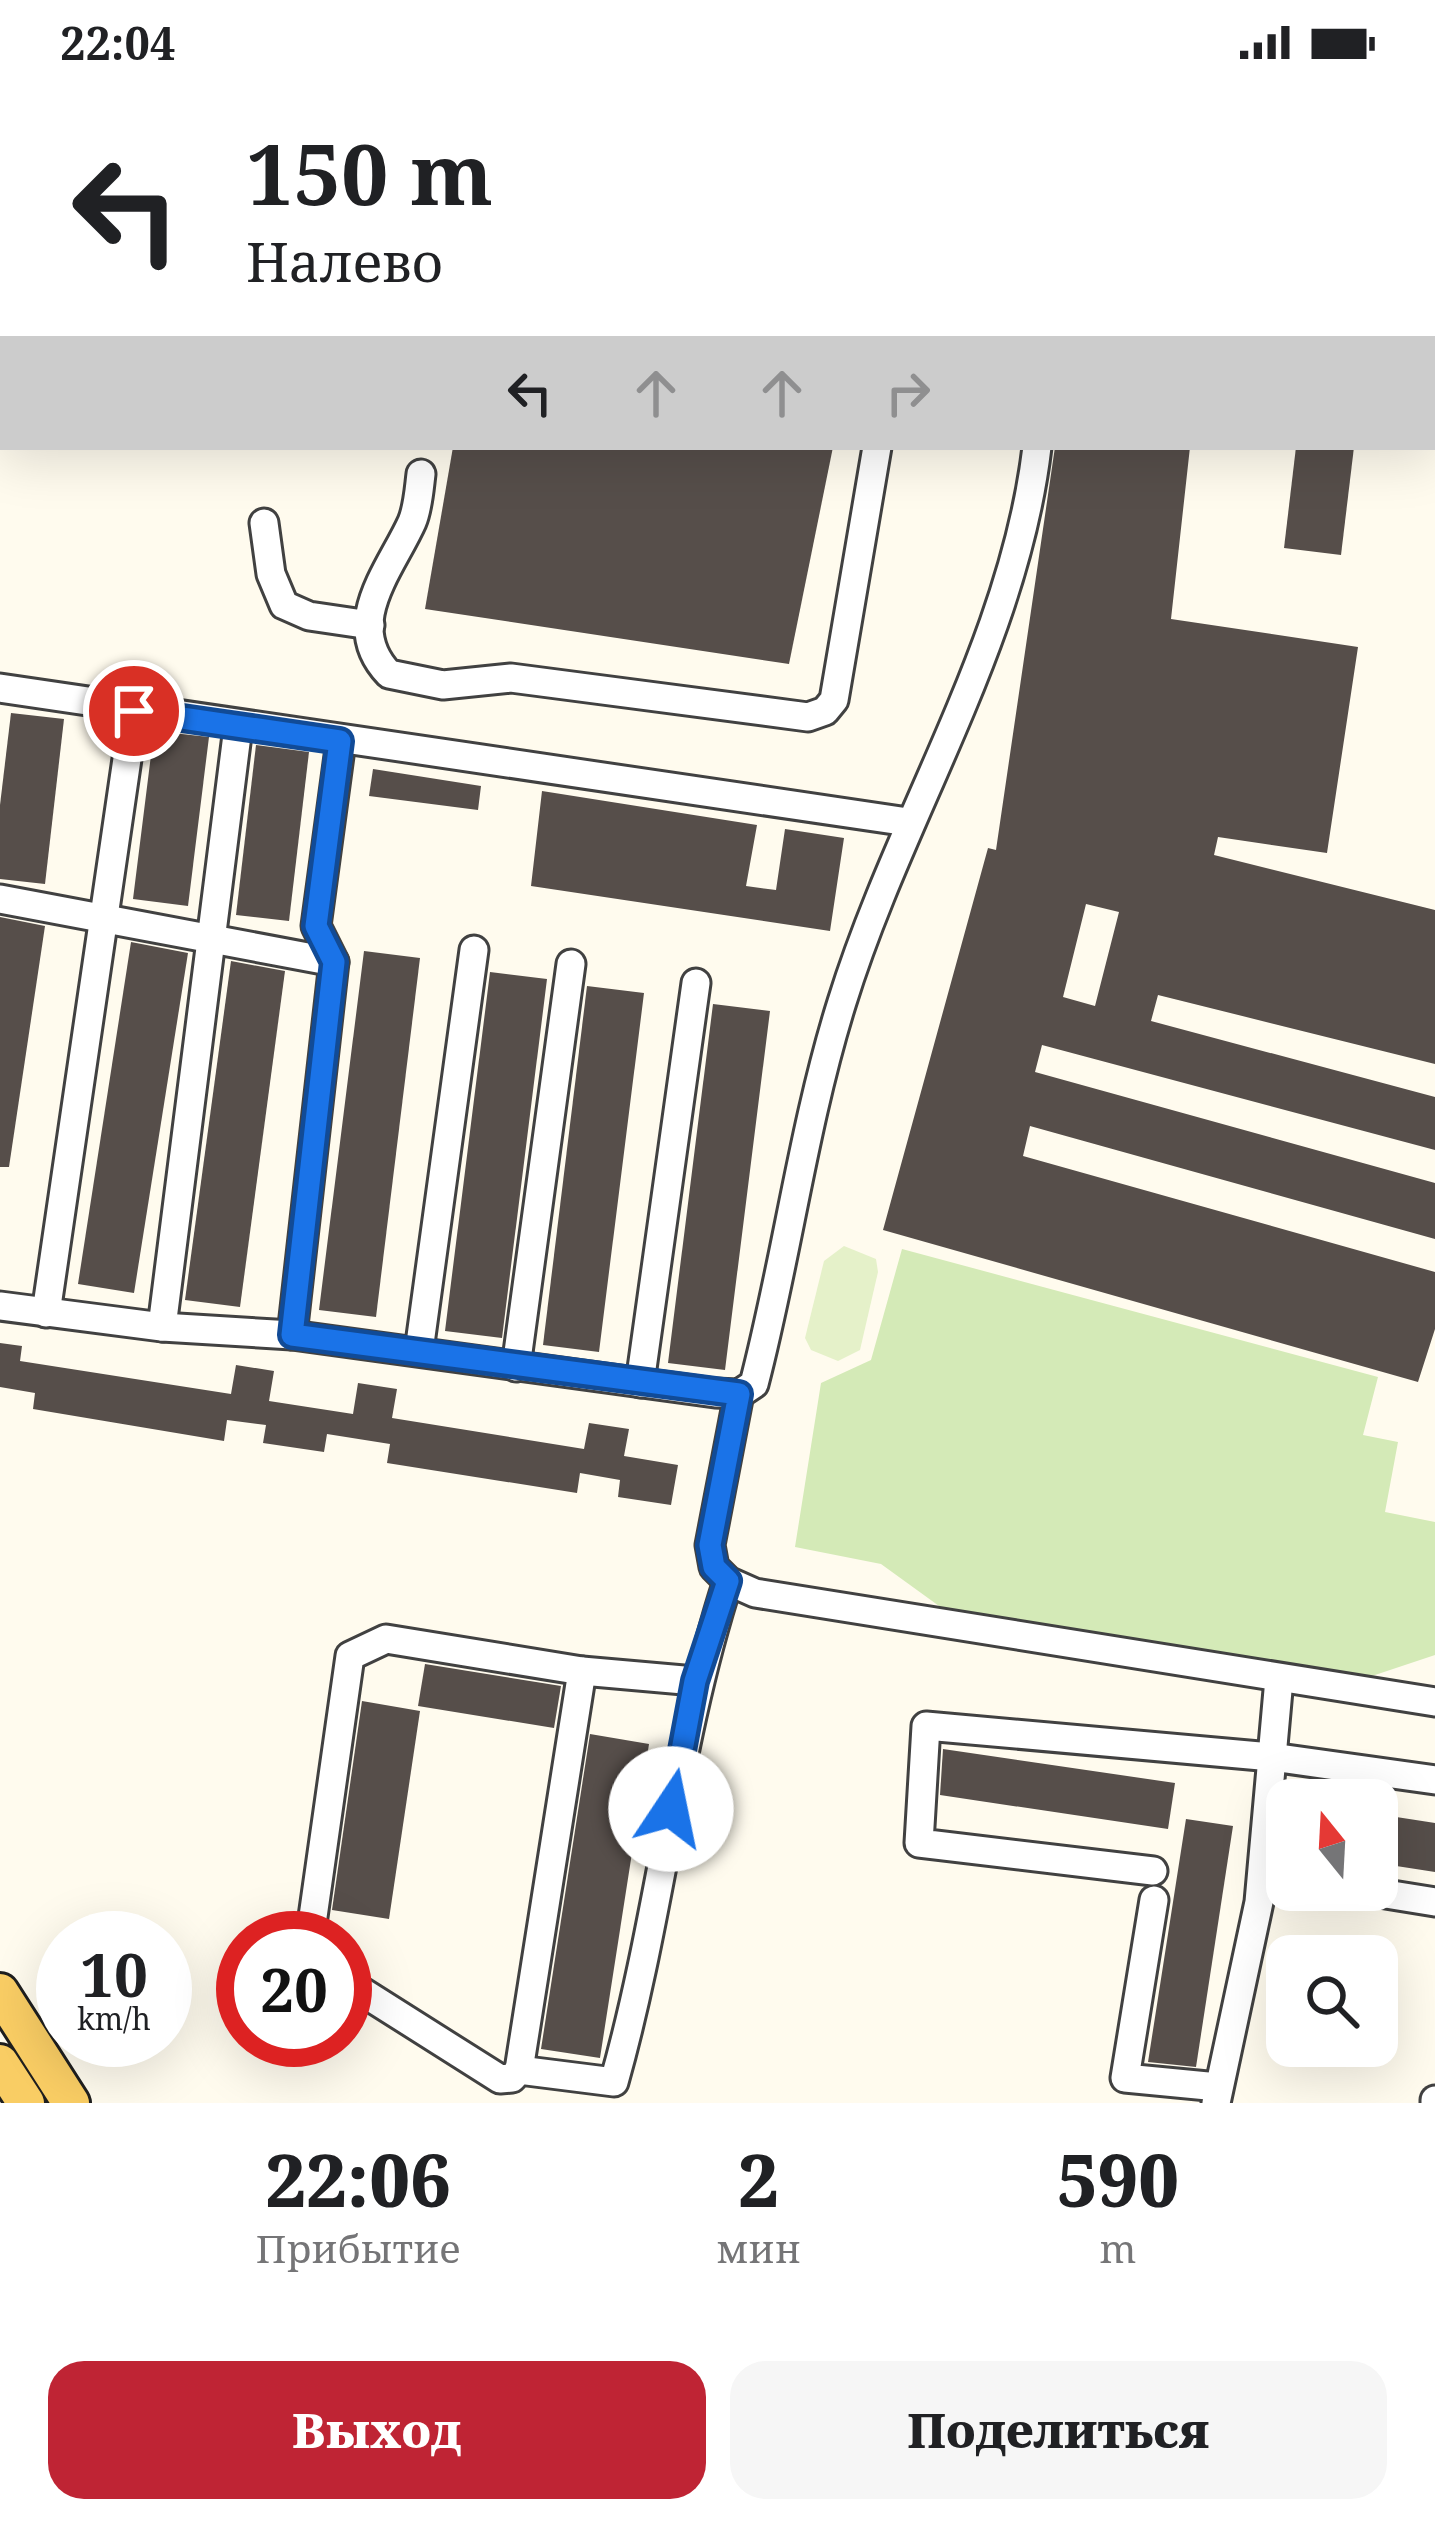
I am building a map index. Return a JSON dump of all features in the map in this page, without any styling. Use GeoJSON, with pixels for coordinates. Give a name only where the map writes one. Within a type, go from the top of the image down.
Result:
{"type":"FeatureCollection","features":[{"type":"Feature","properties":{"kind":"main road"},"geometry":{"type":"LineString","coordinates":[[0,1992],[71,2103]]}},
{"type":"Feature","properties":{"kind":"main road"},"geometry":{"type":"LineString","coordinates":[[0,2063],[26,2103]]}},
{"type":"Feature","properties":{"kind":"street"},"geometry":{"type":"LineString","coordinates":[[421,474],[414,517],[381,572],[370,625],[381,665],[410,681],[443,685],[511,678],[779,715],[818,714],[834,700],[876,450]]}},
{"type":"Feature","properties":{"kind":"street"},"geometry":{"type":"LineString","coordinates":[[0,1306],[162,1327],[292,1335],[739,1394],[754,1384],[841,1005],[908,822],[938,762],[1009,583],[1028,520],[1037,450]]}},
{"type":"Feature","properties":{"kind":"street"},"geometry":{"type":"LineString","coordinates":[[264,523],[271,574],[284,604],[309,616],[370,625]]}},
{"type":"Feature","properties":{"kind":"street"},"geometry":{"type":"LineString","coordinates":[[0,688],[238,727],[908,822]]}},
{"type":"Feature","properties":{"kind":"street"},"geometry":{"type":"LineString","coordinates":[[46,1313],[134,711]]}},
{"type":"Feature","properties":{"kind":"street"},"geometry":{"type":"LineString","coordinates":[[162,1327],[238,727]]}},
{"type":"Feature","properties":{"kind":"street"},"geometry":{"type":"LineString","coordinates":[[292,1335],[334,962],[316,926],[340,741]]}},
{"type":"Feature","properties":{"kind":"street"},"geometry":{"type":"LineString","coordinates":[[0,899],[334,962]]}},
{"type":"Feature","properties":{"kind":"street"},"geometry":{"type":"LineString","coordinates":[[419,1351],[474,950]]}},
{"type":"Feature","properties":{"kind":"street"},"geometry":{"type":"LineString","coordinates":[[516,1367],[571,964]]}},
{"type":"Feature","properties":{"kind":"street"},"geometry":{"type":"LineString","coordinates":[[640,1383],[696,983]]}},
{"type":"Feature","properties":{"kind":"street"},"geometry":{"type":"LineString","coordinates":[[739,1394],[710,1545],[714,1567],[728,1581],[755,1593],[1435,1702]]}},
{"type":"Feature","properties":{"kind":"street"},"geometry":{"type":"LineString","coordinates":[[519,2070],[614,2082],[631,2022],[695,1681],[728,1581]]}},
{"type":"Feature","properties":{"kind":"street"},"geometry":{"type":"LineString","coordinates":[[314,1911],[350,1656],[386,1639],[582,1671],[695,1681]]}},
{"type":"Feature","properties":{"kind":"street"},"geometry":{"type":"LineString","coordinates":[[372,1998],[500,2079],[512,2078],[519,2070],[582,1671]]}},
{"type":"Feature","properties":{"kind":"street"},"geometry":{"type":"LineString","coordinates":[[1154,1900],[1125,2078],[1217,2095],[1259,1902],[1280,1679]]}},
{"type":"Feature","properties":{"kind":"street"},"geometry":{"type":"LineString","coordinates":[[1153,1871],[919,1844],[926,1726],[1272,1757],[1435,1780]]}},
{"type":"Feature","properties":{"kind":"street"},"geometry":{"type":"LineString","coordinates":[[1398,1896],[1435,1902]]}},
{"type":"Feature","properties":{"kind":"green space"},"geometry":{"type":"Polygon","coordinates":[[[844,1246],[876,1259],[878,1272],[860,1350],[838,1361],[811,1350],[805,1338],[824,1261],[844,1246]]]}},
{"type":"Feature","properties":{"kind":"green space"},"geometry":{"type":"Polygon","coordinates":[[[902,1249],[1378,1377],[1363,1435],[1398,1442],[1385,1512],[1435,1522],[1435,1655],[1369,1677],[957,1619],[881,1564],[795,1547],[821,1383],[871,1360],[902,1249]]]}},
{"type":"Feature","properties":{"kind":"building"},"geometry":{"type":"Polygon","coordinates":[[[452,450],[832,450],[789,664],[425,609],[452,450]]]}},
{"type":"Feature","properties":{"kind":"building"},"geometry":{"type":"Polygon","coordinates":[[[1055,450],[1190,450],[1171,619],[1358,647],[1327,853],[1218,837],[1214,855],[1435,910],[1435,1064],[1158,995],[1151,1021],[1435,1097],[1435,1150],[1042,1045],[1035,1072],[1435,1183],[1435,1239],[1030,1126],[1023,1156],[1435,1272],[1435,1329],[1418,1382],[883,1230],[988,848],[996,850],[1055,450]],[[1086,904],[1063,997],[1095,1006],[1119,912],[1086,904]]]}},
{"type":"Feature","properties":{"kind":"building"},"geometry":{"type":"Polygon","coordinates":[[[1296,450],[1354,450],[1341,555],[1284,548],[1296,450]]]}},
{"type":"Feature","properties":{"kind":"building"},"geometry":{"type":"Polygon","coordinates":[[[11,713],[64,719],[45,884],[0,879],[0,805],[11,713]]]}},
{"type":"Feature","properties":{"kind":"building"},"geometry":{"type":"Polygon","coordinates":[[[154,731],[209,737],[188,906],[133,899],[154,731]]]}},
{"type":"Feature","properties":{"kind":"building"},"geometry":{"type":"Polygon","coordinates":[[[256,745],[309,752],[289,921],[236,915],[256,745]]]}},
{"type":"Feature","properties":{"kind":"building"},"geometry":{"type":"Polygon","coordinates":[[[373,769],[481,786],[478,810],[369,796],[373,769]]]}},
{"type":"Feature","properties":{"kind":"building"},"geometry":{"type":"Polygon","coordinates":[[[542,791],[757,825],[746,886],[776,890],[785,829],[844,838],[830,931],[531,886],[542,791]]]}},
{"type":"Feature","properties":{"kind":"building"},"geometry":{"type":"Polygon","coordinates":[[[0,917],[45,926],[9,1167],[0,1167],[0,917]]]}},
{"type":"Feature","properties":{"kind":"building"},"geometry":{"type":"Polygon","coordinates":[[[131,942],[188,953],[134,1293],[78,1284],[131,942]]]}},
{"type":"Feature","properties":{"kind":"building"},"geometry":{"type":"Polygon","coordinates":[[[364,951],[420,958],[376,1317],[319,1310],[364,951]]]}},
{"type":"Feature","properties":{"kind":"building"},"geometry":{"type":"Polygon","coordinates":[[[231,961],[285,971],[240,1307],[185,1300],[231,961]]]}},
{"type":"Feature","properties":{"kind":"building"},"geometry":{"type":"Polygon","coordinates":[[[490,972],[547,979],[502,1338],[445,1331],[490,972]]]}},
{"type":"Feature","properties":{"kind":"building"},"geometry":{"type":"Polygon","coordinates":[[[587,986],[644,993],[599,1352],[543,1345],[587,986]]]}},
{"type":"Feature","properties":{"kind":"building"},"geometry":{"type":"Polygon","coordinates":[[[713,1004],[770,1011],[725,1370],[668,1363],[713,1004]]]}},
{"type":"Feature","properties":{"kind":"building"},"geometry":{"type":"Polygon","coordinates":[[[0,1343],[22,1346],[20,1361],[231,1394],[236,1365],[274,1371],[269,1401],[353,1414],[358,1383],[397,1389],[392,1418],[584,1449],[589,1423],[629,1429],[624,1456],[678,1465],[671,1505],[618,1497],[620,1480],[580,1473],[577,1493],[387,1463],[390,1444],[327,1434],[324,1452],[263,1443],[266,1425],[227,1420],[224,1441],[33,1409],[35,1393],[0,1387],[0,1343]]]}},
{"type":"Feature","properties":{"kind":"building"},"geometry":{"type":"Polygon","coordinates":[[[425,1664],[561,1686],[554,1728],[418,1706],[425,1664]]]}},
{"type":"Feature","properties":{"kind":"building"},"geometry":{"type":"Polygon","coordinates":[[[362,1701],[420,1711],[389,1919],[372,1916],[372,1911],[332,1910],[362,1701]]]}},
{"type":"Feature","properties":{"kind":"building"},"geometry":{"type":"Polygon","coordinates":[[[590,1734],[649,1744],[600,2058],[541,2049],[590,1734]]]}},
{"type":"Feature","properties":{"kind":"building"},"geometry":{"type":"Polygon","coordinates":[[[943,1749],[1175,1783],[1168,1829],[940,1795],[943,1749]]]}},
{"type":"Feature","properties":{"kind":"building"},"geometry":{"type":"Polygon","coordinates":[[[1398,1817],[1435,1823],[1435,1872],[1398,1866],[1398,1817]]]}},
{"type":"Feature","properties":{"kind":"building"},"geometry":{"type":"Polygon","coordinates":[[[1186,1819],[1233,1826],[1196,2067],[1148,2062],[1186,1819]]]}},
{"type":"Feature","properties":{"kind":"route"},"geometry":{"type":"LineString","coordinates":[[134,711],[340,741],[316,926],[334,962],[292,1335],[739,1394],[710,1545],[714,1567],[728,1581],[695,1681],[671,1809]]}}]}
